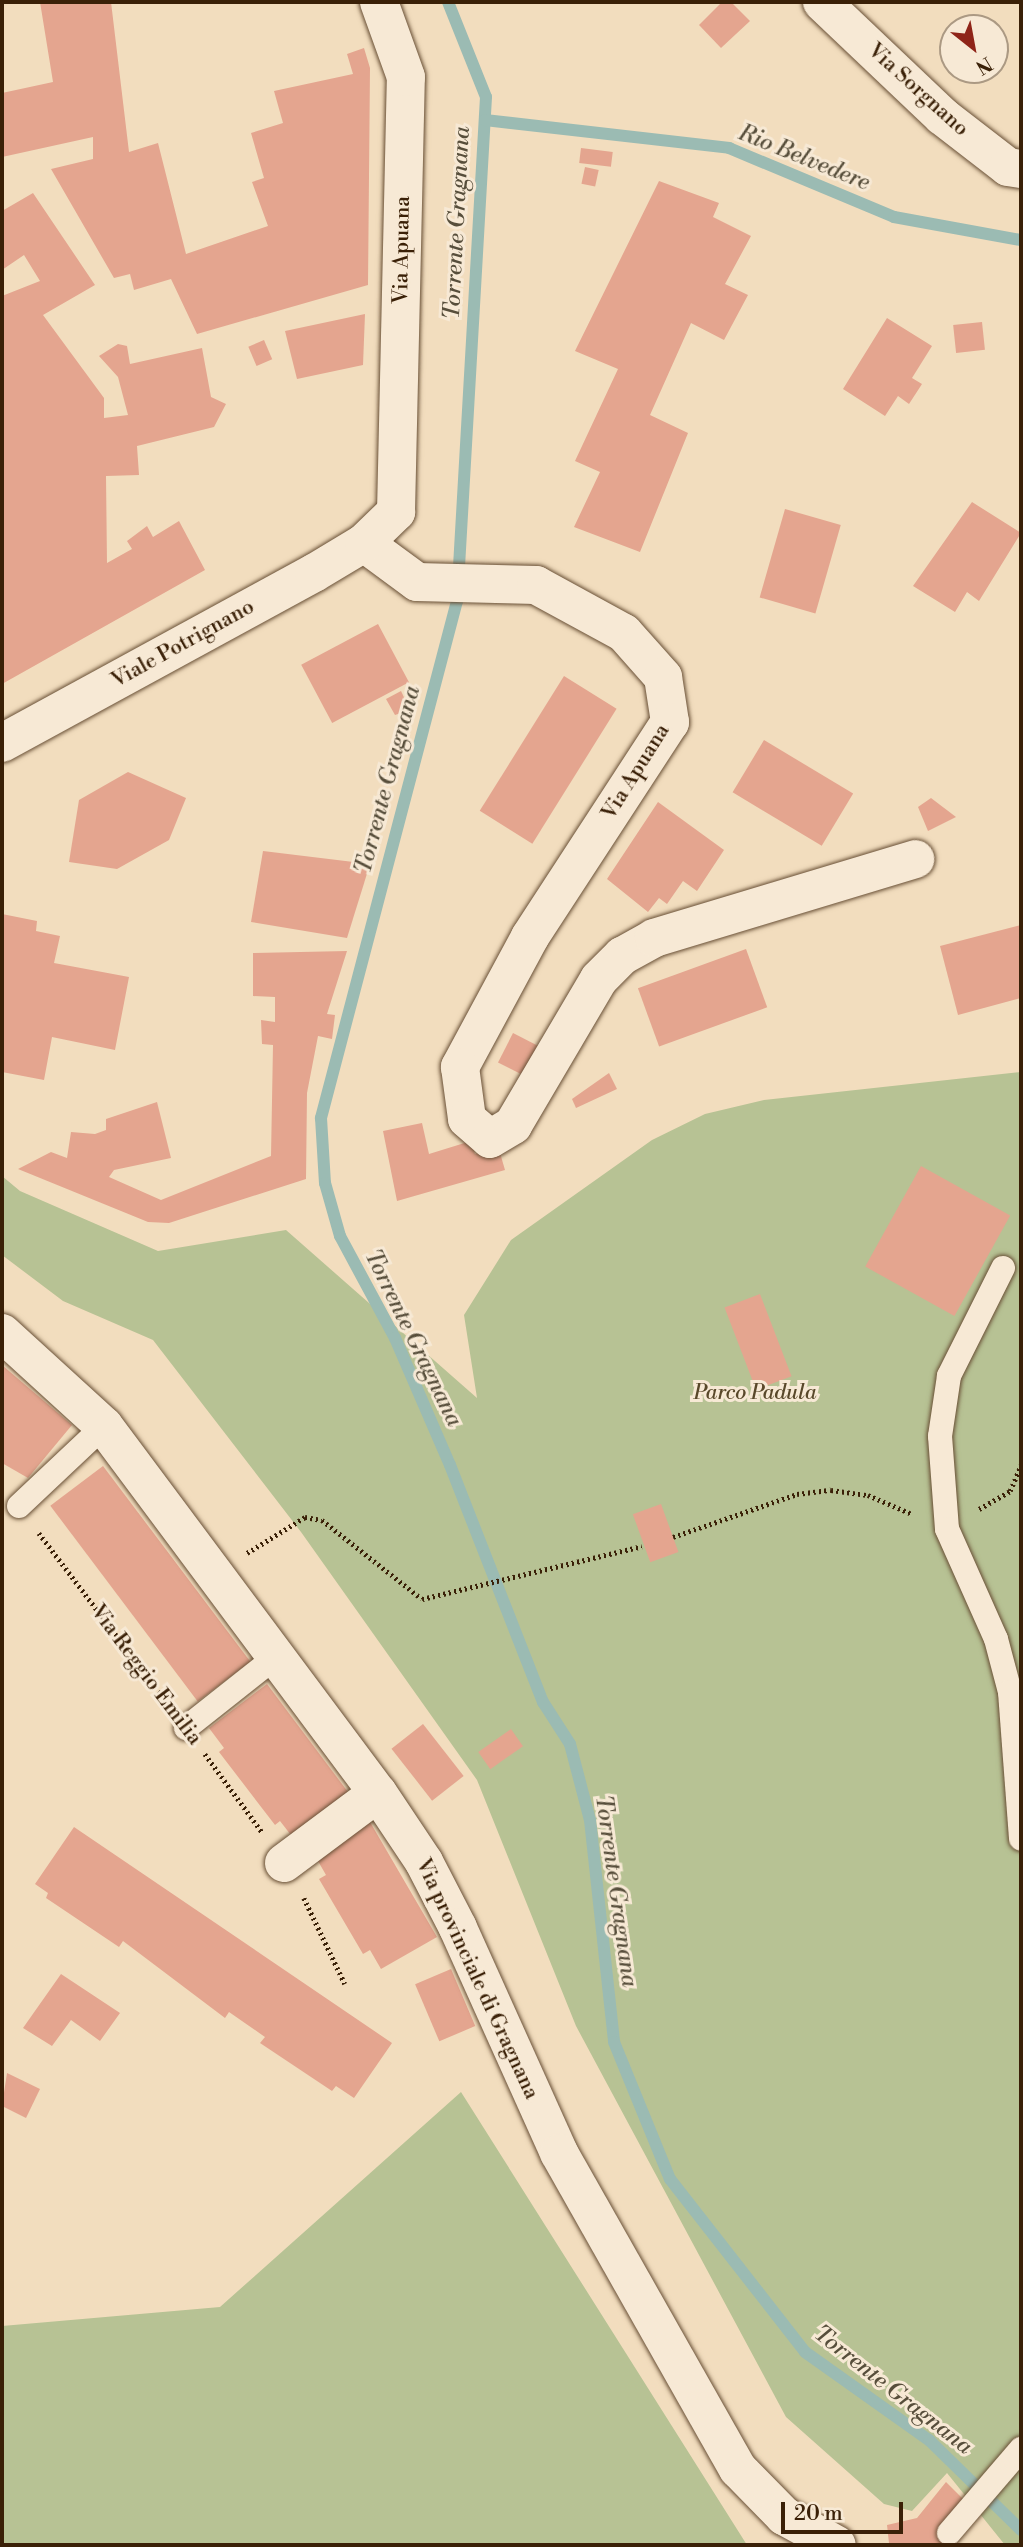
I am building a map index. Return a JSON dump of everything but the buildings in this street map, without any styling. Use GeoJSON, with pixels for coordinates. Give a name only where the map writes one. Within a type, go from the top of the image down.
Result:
{"type":"FeatureCollection","features":[{"type":"Feature","properties":{"kind":"street","name":"Via Apuana"},"geometry":{"type":"LineString","coordinates":[[379,2],[406,77],[396,512],[364,543],[417,582],[537,585],[624,633],[663,677],[670,722],[530,937],[460,1067],[467,1119],[490,1139],[513,1125],[599,979],[622,956],[654,938],[915,859]]}},
{"type":"Feature","properties":{"kind":"street","name":"Via Sorgnano"},"geometry":{"type":"LineString","coordinates":[[822,2],[942,116],[1008,167],[1021,169]]}},
{"type":"Feature","properties":{"kind":"street","name":"Viale Potrignano"},"geometry":{"type":"LineString","coordinates":[[2,743],[364,543]]}},
{"type":"Feature","properties":{"kind":"street","name":"Via provinciale di Gragnana"},"geometry":{"type":"LineString","coordinates":[[2,1333],[104,1426],[273,1659],[378,1793],[441,1895],[559,2153],[738,2469],[784,2516],[837,2545]]}},
{"type":"Feature","properties":{"kind":"street"},"geometry":{"type":"LineString","coordinates":[[284,1863],[378,1793]]}},
{"type":"Feature","properties":{"kind":"lane"},"geometry":{"type":"LineString","coordinates":[[1003,1268],[949,1376],[940,1436],[947,1529],[996,1639],[1010,1692],[1021,1839]]}},
{"type":"Feature","properties":{"kind":"lane"},"geometry":{"type":"LineString","coordinates":[[19,1506],[104,1426]]}},
{"type":"Feature","properties":{"kind":"lane"},"geometry":{"type":"LineString","coordinates":[[186,1728],[273,1659]]}},
{"type":"Feature","properties":{"kind":"lane"},"geometry":{"type":"LineString","coordinates":[[949,2533],[1021,2449]]}},
{"type":"Feature","properties":{"kind":"path"},"geometry":{"type":"LineString","coordinates":[[673,1537],[797,1494],[868,1495],[947,1529],[1010,1491],[1021,1465]]}},
{"type":"Feature","properties":{"kind":"path","name":"Via Reggio Emilia"},"geometry":{"type":"LineString","coordinates":[[19,1506],[284,1863],[345,1984]]}},
{"type":"Feature","properties":{"kind":"path"},"geometry":{"type":"LineString","coordinates":[[216,1580],[261,1541],[304,1517],[322,1520],[422,1599],[642,1546]]}},
{"type":"Feature","properties":{"kind":"green space","name":"Parco Padula"},"geometry":{"type":"Polygon","coordinates":[[[1021,1072],[1021,2545],[1005,2545],[947,2473],[912,2511],[884,2504],[786,2417],[576,2026],[477,1780],[301,1532],[153,1340],[63,1301],[2,1255],[2,1176],[20,1191],[158,1251],[286,1230],[477,1398],[464,1315],[511,1240],[652,1140],[705,1114],[764,1100],[1021,1072]]]}},
{"type":"Feature","properties":{"kind":"green space"},"geometry":{"type":"Polygon","coordinates":[[[461,2092],[747,2545],[2,2545],[2,2326],[220,2307],[461,2092]]]}},
{"type":"Feature","properties":{"kind":"waterway","name":"Torrente Gragnana"},"geometry":{"type":"LineString","coordinates":[[448,2],[486,97],[457,601],[321,1118],[325,1183],[340,1236],[395,1338],[450,1465],[543,1702],[570,1744],[590,1820],[614,2042],[670,2179],[805,2352],[929,2440],[1021,2530]]}},
{"type":"Feature","properties":{"kind":"waterway","name":"Rio Belvedere"},"geometry":{"type":"LineString","coordinates":[[485,120],[729,148],[894,217],[1021,240]]}}]}
